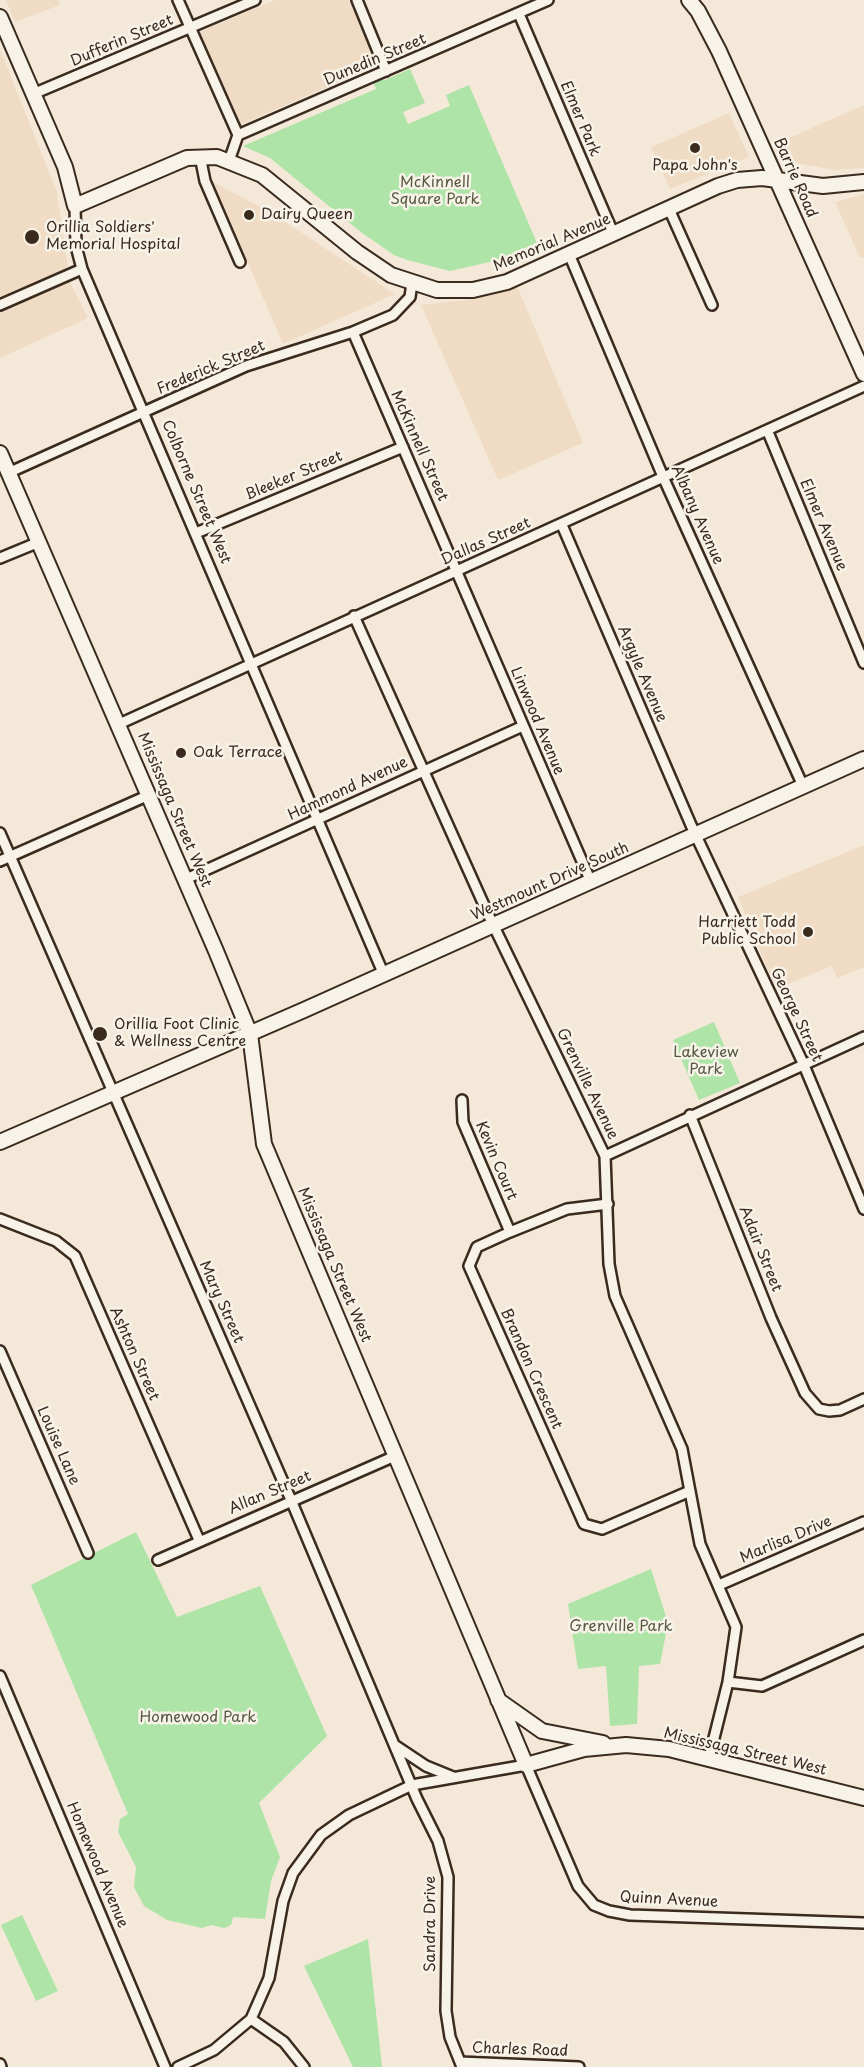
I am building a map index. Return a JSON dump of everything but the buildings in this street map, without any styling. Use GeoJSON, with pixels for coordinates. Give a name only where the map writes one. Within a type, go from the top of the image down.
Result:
{"type":"FeatureCollection","features":[{"type":"Feature","properties":{"kind":"street"},"geometry":{"type":"LineString","coordinates":[[178,0],[238,135],[229,161]]}},
{"type":"Feature","properties":{"kind":"street","name":"Dufferin Street"},"geometry":{"type":"LineString","coordinates":[[33,94],[255,0]]}},
{"type":"Feature","properties":{"kind":"street"},"geometry":{"type":"LineString","coordinates":[[357,0],[386,71]]}},
{"type":"Feature","properties":{"kind":"street","name":"Dunedin Street"},"geometry":{"type":"LineString","coordinates":[[238,135],[548,0]]}},
{"type":"Feature","properties":{"kind":"street","name":"Barrie Road"},"geometry":{"type":"LineString","coordinates":[[689,0],[698,11],[719,51],[864,374]]}},
{"type":"Feature","properties":{"kind":"street","name":"Elmer Park"},"geometry":{"type":"LineString","coordinates":[[519,14],[614,235]]}},
{"type":"Feature","properties":{"kind":"street","name":"Colborne Street West"},"geometry":{"type":"LineString","coordinates":[[0,17],[70,181],[75,206],[76,246],[82,269],[384,975]]}},
{"type":"Feature","properties":{"kind":"street"},"geometry":{"type":"LineString","coordinates":[[200,156],[205,181],[240,262]]}},
{"type":"Feature","properties":{"kind":"street","name":"Memorial Avenue"},"geometry":{"type":"LineString","coordinates":[[75,206],[146,175],[200,156],[229,161],[262,175],[357,252],[391,275],[412,283],[445,290],[484,288],[507,282],[737,180],[762,178],[823,186],[864,182]]}},
{"type":"Feature","properties":{"kind":"street"},"geometry":{"type":"LineString","coordinates":[[669,209],[712,305]]}},
{"type":"Feature","properties":{"kind":"street","name":"Albany Avenue"},"geometry":{"type":"LineString","coordinates":[[569,255],[664,479],[803,786]]}},
{"type":"Feature","properties":{"kind":"street"},"geometry":{"type":"LineString","coordinates":[[0,305],[82,269]]}},
{"type":"Feature","properties":{"kind":"street","name":"Frederick Street"},"geometry":{"type":"LineString","coordinates":[[8,472],[246,366],[353,332],[393,315],[410,297],[412,283]]}},
{"type":"Feature","properties":{"kind":"street","name":"McKinnell Street"},"geometry":{"type":"LineString","coordinates":[[353,332],[457,571]]}},
{"type":"Feature","properties":{"kind":"street","name":"Dallas Street"},"geometry":{"type":"LineString","coordinates":[[119,724],[354,616],[768,432],[864,386]]}},
{"type":"Feature","properties":{"kind":"street","name":"Elmer Avenue"},"geometry":{"type":"LineString","coordinates":[[768,432],[864,663]]}},
{"type":"Feature","properties":{"kind":"street","name":"Bleeker Street"},"geometry":{"type":"LineString","coordinates":[[196,533],[403,447]]}},
{"type":"Feature","properties":{"kind":"street","name":"Mississaga Street West"},"geometry":{"type":"LineString","coordinates":[[0,453],[150,795],[250,1034],[264,1144],[526,1766],[584,1749],[620,1746],[669,1749],[864,1798]]}},
{"type":"Feature","properties":{"kind":"street","name":"Argyle Avenue"},"geometry":{"type":"LineString","coordinates":[[562,525],[696,836]]}},
{"type":"Feature","properties":{"kind":"street"},"geometry":{"type":"LineString","coordinates":[[0,558],[39,542]]}},
{"type":"Feature","properties":{"kind":"street","name":"Linwood Avenue"},"geometry":{"type":"LineString","coordinates":[[457,571],[591,882]]}},
{"type":"Feature","properties":{"kind":"street","name":"Grenville Avenue"},"geometry":{"type":"LineString","coordinates":[[354,616],[493,925],[605,1156],[609,1264],[615,1296],[676,1434],[700,1544],[719,1585],[736,1634],[728,1682],[709,1758]]}},
{"type":"Feature","properties":{"kind":"street","name":"Hammond Avenue"},"geometry":{"type":"LineString","coordinates":[[186,879],[523,726]]}},
{"type":"Feature","properties":{"kind":"street","name":"Westmount Drive South"},"geometry":{"type":"LineString","coordinates":[[0,1142],[384,975],[864,759]]}},
{"type":"Feature","properties":{"kind":"street"},"geometry":{"type":"LineString","coordinates":[[0,861],[150,795]]}},
{"type":"Feature","properties":{"kind":"street","name":"Mary Street"},"geometry":{"type":"LineString","coordinates":[[0,833],[291,1500],[412,1785]]}},
{"type":"Feature","properties":{"kind":"street","name":"George Street"},"geometry":{"type":"LineString","coordinates":[[696,836],[803,1063],[864,1209]]}},
{"type":"Feature","properties":{"kind":"street"},"geometry":{"type":"LineString","coordinates":[[605,1156],[864,1036]]}},
{"type":"Feature","properties":{"kind":"street","name":"Kevin Court"},"geometry":{"type":"LineString","coordinates":[[462,1100],[464,1122],[510,1232]]}},
{"type":"Feature","properties":{"kind":"street","name":"Adair Street"},"geometry":{"type":"LineString","coordinates":[[690,1115],[771,1318],[805,1394],[819,1409],[829,1411],[840,1410],[864,1399]]}},
{"type":"Feature","properties":{"kind":"street","name":"Brandon Crescent"},"geometry":{"type":"LineString","coordinates":[[608,1203],[567,1209],[510,1232],[477,1247],[472,1252],[469,1266],[584,1524],[588,1528],[602,1529],[690,1491]]}},
{"type":"Feature","properties":{"kind":"street","name":"Ashton Street"},"geometry":{"type":"LineString","coordinates":[[0,1220],[56,1241],[75,1256],[199,1540]]}},
{"type":"Feature","properties":{"kind":"street","name":"Louise Lane"},"geometry":{"type":"LineString","coordinates":[[0,1351],[88,1553]]}},
{"type":"Feature","properties":{"kind":"street","name":"Allan Street"},"geometry":{"type":"LineString","coordinates":[[158,1560],[199,1540],[395,1456]]}},
{"type":"Feature","properties":{"kind":"street","name":"Marlisa Drive"},"geometry":{"type":"LineString","coordinates":[[719,1585],[864,1522]]}},
{"type":"Feature","properties":{"kind":"street"},"geometry":{"type":"LineString","coordinates":[[728,1682],[762,1686],[864,1640]]}},
{"type":"Feature","properties":{"kind":"street","name":"Homewood Avenue"},"geometry":{"type":"LineString","coordinates":[[0,1676],[165,2067]]}},
{"type":"Feature","properties":{"kind":"street"},"geometry":{"type":"LineString","coordinates":[[498,1699],[542,1731],[620,1746]]}},
{"type":"Feature","properties":{"kind":"street"},"geometry":{"type":"LineString","coordinates":[[396,1746],[426,1766],[453,1778]]}},
{"type":"Feature","properties":{"kind":"street"},"geometry":{"type":"LineString","coordinates":[[178,2067],[214,2050],[251,2019],[269,1978],[283,1901],[298,1865],[321,1835],[349,1815],[412,1785],[474,1777],[526,1766]]}},
{"type":"Feature","properties":{"kind":"street","name":"Quinn Avenue"},"geometry":{"type":"LineString","coordinates":[[526,1766],[578,1886],[594,1905],[630,1915],[864,1923]]}},
{"type":"Feature","properties":{"kind":"street","name":"Sandra Drive"},"geometry":{"type":"LineString","coordinates":[[412,1785],[438,1841],[448,1877],[446,2011],[450,2037],[461,2065]]}},
{"type":"Feature","properties":{"kind":"street"},"geometry":{"type":"LineString","coordinates":[[251,2019],[284,2042],[304,2067]]}},
{"type":"Feature","properties":{"kind":"street","name":"Charles Road"},"geometry":{"type":"LineString","coordinates":[[461,2065],[579,2067]]}},
{"type":"Feature","properties":{"kind":"shaded area"},"geometry":{"type":"Polygon","coordinates":[[[6,0],[58,0],[60,5],[15,22],[6,0]]]}},
{"type":"Feature","properties":{"kind":"shaded area"},"geometry":{"type":"Polygon","coordinates":[[[275,0],[349,0],[378,65],[237,126],[197,33],[275,0]]]}},
{"type":"Feature","properties":{"kind":"shaded area","name":"Orillia Soldiers' Memorial Hospital"},"geometry":{"type":"Polygon","coordinates":[[[0,49],[57,192],[70,282],[88,318],[0,358],[0,49]]]}},
{"type":"Feature","properties":{"kind":"shaded area"},"geometry":{"type":"Polygon","coordinates":[[[864,105],[864,168],[834,170],[780,160],[773,145],[864,105]]]}},
{"type":"Feature","properties":{"kind":"shaded area"},"geometry":{"type":"Polygon","coordinates":[[[729,113],[749,157],[670,189],[651,147],[729,113]]]}},
{"type":"Feature","properties":{"kind":"shaded area"},"geometry":{"type":"Polygon","coordinates":[[[213,182],[270,212],[395,294],[283,344],[213,182]]]}},
{"type":"Feature","properties":{"kind":"shaded area"},"geometry":{"type":"Polygon","coordinates":[[[864,194],[864,257],[860,258],[835,202],[864,194]]]}},
{"type":"Feature","properties":{"kind":"shaded area"},"geometry":{"type":"Polygon","coordinates":[[[517,286],[583,443],[498,480],[421,305],[466,300],[517,286]]]}},
{"type":"Feature","properties":{"kind":"shaded area","name":"Harriett Todd Public School"},"geometry":{"type":"Polygon","coordinates":[[[864,845],[864,967],[837,978],[832,966],[776,989],[738,897],[864,845]]]}},
{"type":"Feature","properties":{"kind":"green space","name":"McKinnell Square Park"},"geometry":{"type":"Polygon","coordinates":[[[410,69],[425,103],[403,112],[408,124],[450,106],[446,95],[469,85],[537,243],[494,261],[450,271],[407,260],[394,255],[362,233],[270,158],[243,146],[376,89],[372,80],[385,80],[410,69]]]}},
{"type":"Feature","properties":{"kind":"green space","name":"Lakeview Park"},"geometry":{"type":"Polygon","coordinates":[[[714,1022],[740,1083],[699,1100],[673,1040],[714,1022]]]}},
{"type":"Feature","properties":{"kind":"green space","name":"Homewood Park"},"geometry":{"type":"Polygon","coordinates":[[[136,1532],[177,1617],[260,1586],[327,1736],[259,1803],[280,1857],[271,1881],[265,1919],[233,1917],[231,1925],[224,1928],[211,1925],[202,1928],[167,1920],[144,1906],[134,1887],[136,1867],[118,1832],[120,1819],[128,1814],[31,1585],[136,1532]]]}},
{"type":"Feature","properties":{"kind":"green space","name":"Grenville Park"},"geometry":{"type":"Polygon","coordinates":[[[651,1569],[668,1623],[660,1664],[639,1666],[637,1724],[610,1726],[606,1666],[578,1669],[568,1604],[651,1569]]]}},
{"type":"Feature","properties":{"kind":"green space"},"geometry":{"type":"Polygon","coordinates":[[[22,1915],[58,1991],[36,2001],[1,1925],[22,1915]]]}},
{"type":"Feature","properties":{"kind":"green space"},"geometry":{"type":"Polygon","coordinates":[[[368,1939],[382,2067],[353,2067],[304,1966],[368,1939]]]}},
{"type":"Feature","properties":{"kind":"place","name":"Papa John's"},"geometry":{"type":"Point","coordinates":[695,148]}},
{"type":"Feature","properties":{"kind":"place","name":"Dairy Queen"},"geometry":{"type":"Point","coordinates":[249,215]}},
{"type":"Feature","properties":{"kind":"place","name":"Orillia Soldiers' Memorial Hospital"},"geometry":{"type":"Point","coordinates":[32,237]}},
{"type":"Feature","properties":{"kind":"place","name":"Oak Terrace"},"geometry":{"type":"Point","coordinates":[181,753]}},
{"type":"Feature","properties":{"kind":"place","name":"Harriett Todd Public School"},"geometry":{"type":"Point","coordinates":[808,932]}},
{"type":"Feature","properties":{"kind":"place","name":"Orillia Foot Clinic & Wellness Centre"},"geometry":{"type":"Point","coordinates":[100,1034]}}]}
